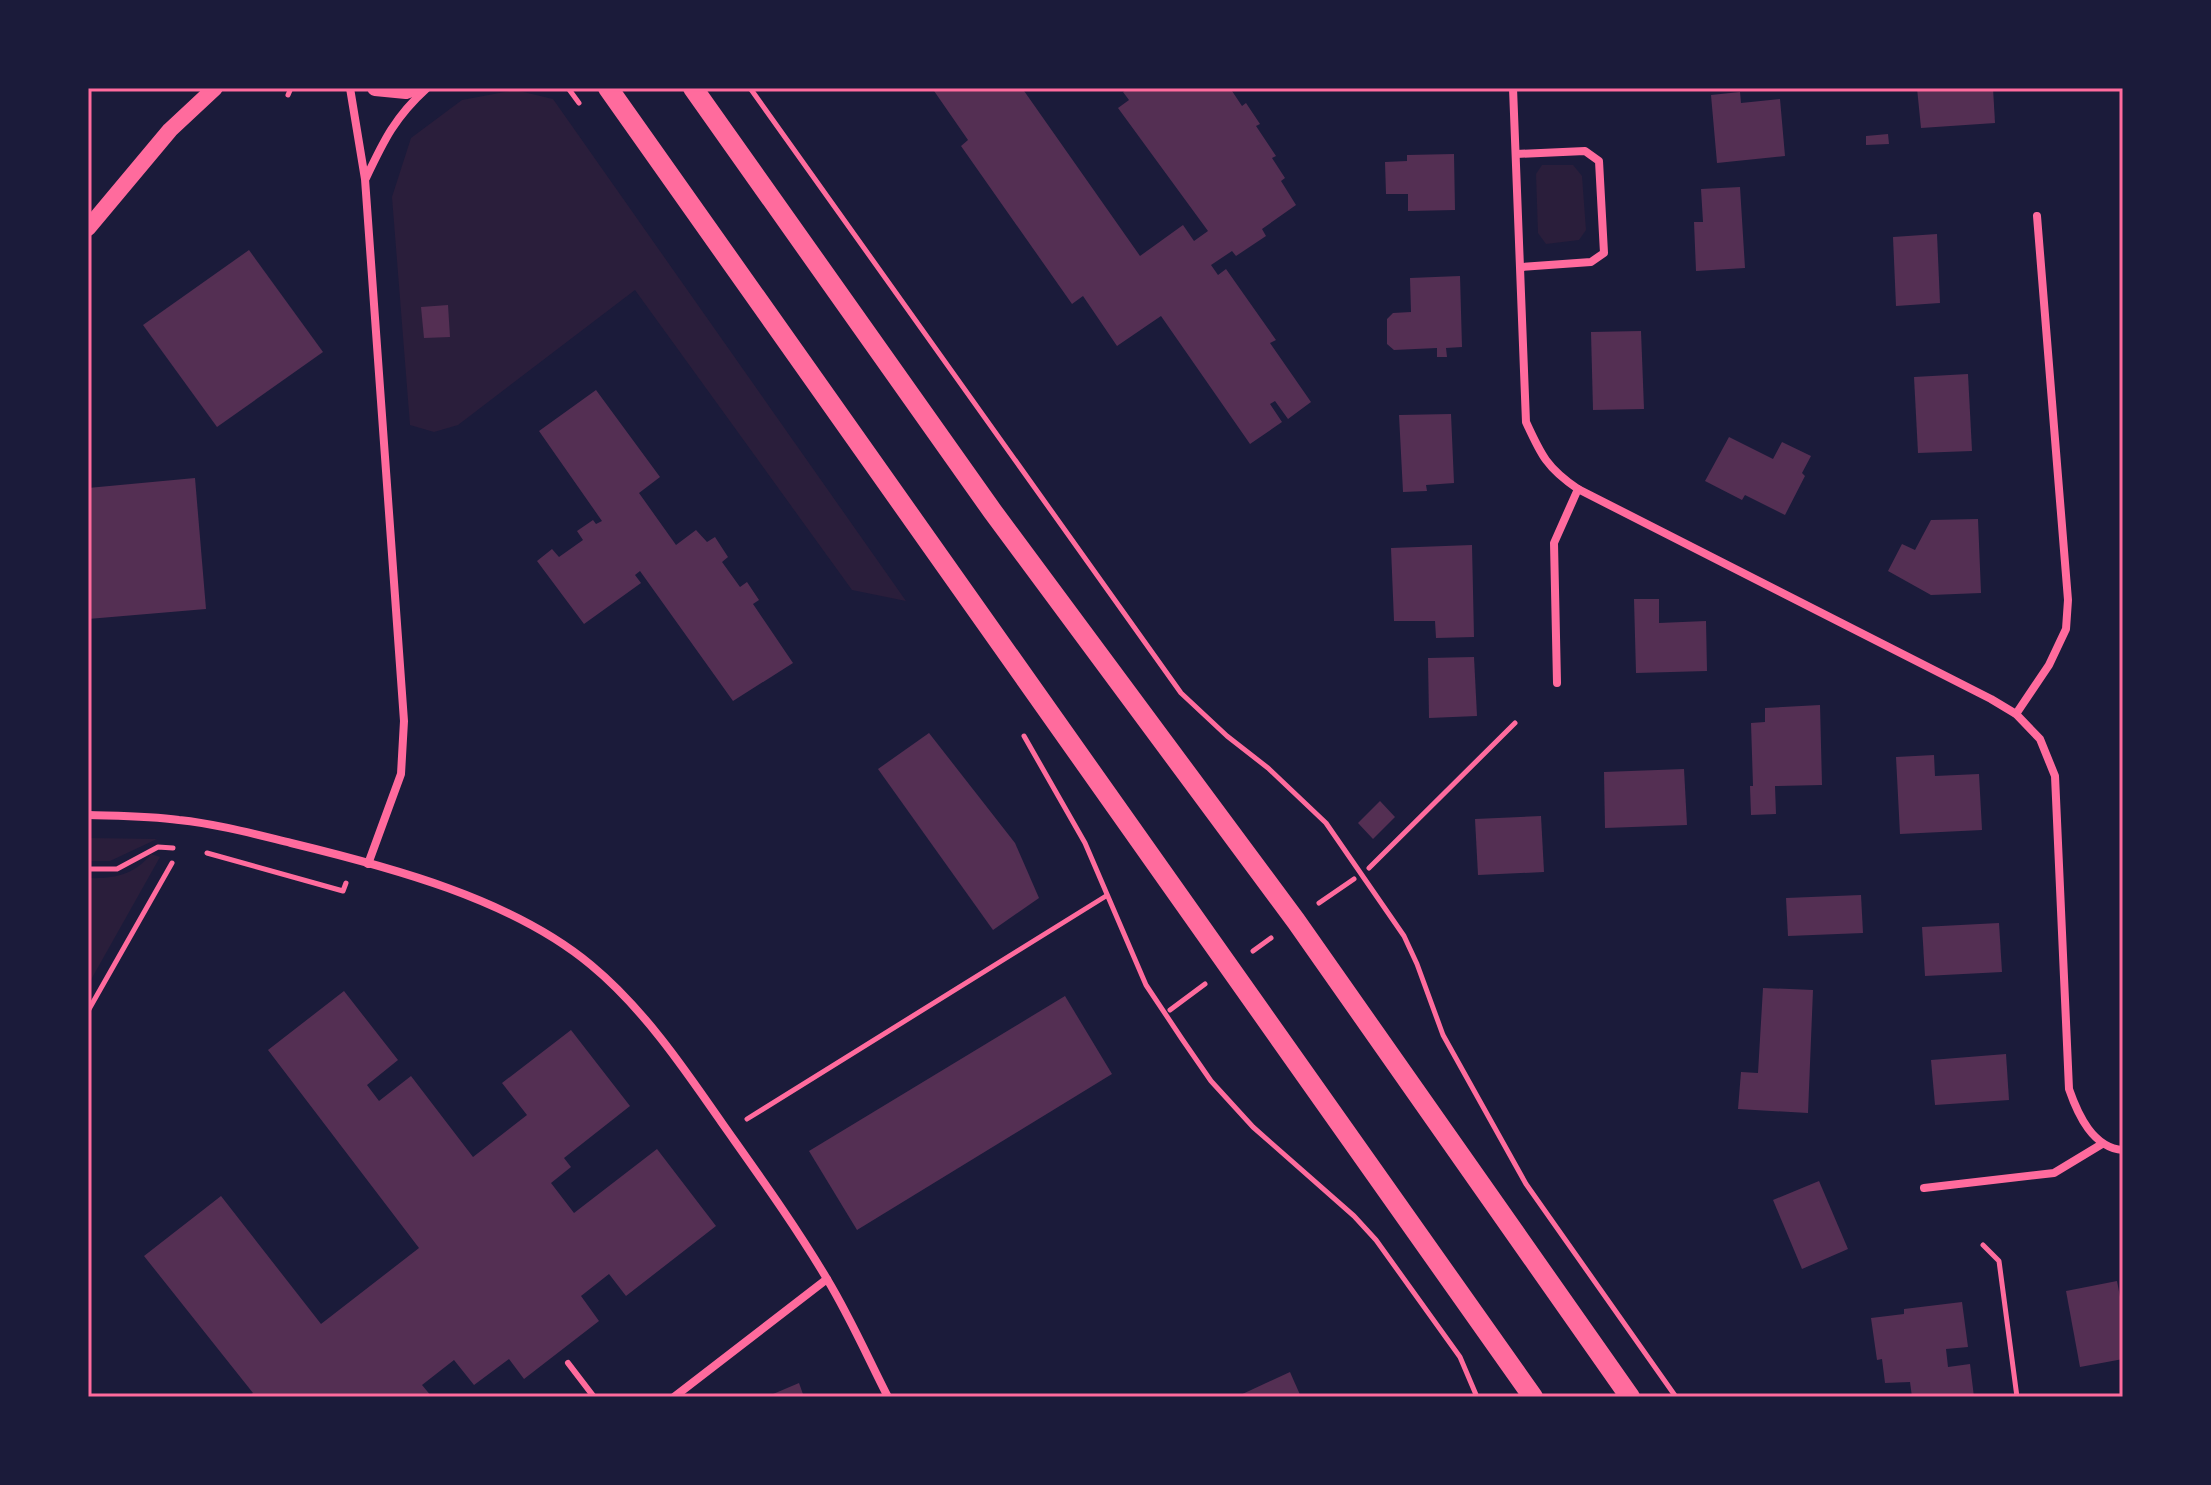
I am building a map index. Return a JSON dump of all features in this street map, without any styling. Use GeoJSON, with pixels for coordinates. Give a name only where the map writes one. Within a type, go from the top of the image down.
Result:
{"type":"FeatureCollection","features":[{"type":"Feature","properties":{"kind":"main road"},"geometry":{"type":"LineString","coordinates":[[88,228],[170,130],[215,88]]}},
{"type":"Feature","properties":{"kind":"main road"},"geometry":{"type":"LineString","coordinates":[[375,88],[406,91],[414,88]]}},
{"type":"Feature","properties":{"kind":"main road"},"geometry":{"type":"LineString","coordinates":[[608,88],[1533,1397]]}},
{"type":"Feature","properties":{"kind":"main road"},"geometry":{"type":"LineString","coordinates":[[693,88],[993,512],[1305,933],[1630,1397]]}},
{"type":"Feature","properties":{"kind":"street"},"geometry":{"type":"LineString","coordinates":[[350,88],[365,179],[404,721],[401,774],[368,864]]}},
{"type":"Feature","properties":{"kind":"street"},"geometry":{"type":"LineString","coordinates":[[365,179],[385,137],[404,108],[427,88]]}},
{"type":"Feature","properties":{"kind":"street"},"geometry":{"type":"LineString","coordinates":[[1513,88],[1526,422],[1539,451],[1554,472],[1578,489],[2016,714],[2040,739],[2055,776],[2069,1089],[2076,1109],[2102,1144],[2123,1150]]}},
{"type":"Feature","properties":{"kind":"street"},"geometry":{"type":"LineString","coordinates":[[1516,154],[1585,151],[1599,161],[1604,253],[1591,262],[1521,267]]}},
{"type":"Feature","properties":{"kind":"street"},"geometry":{"type":"LineString","coordinates":[[2016,714],[2049,665],[2066,629],[2068,600],[2037,216]]}},
{"type":"Feature","properties":{"kind":"street"},"geometry":{"type":"LineString","coordinates":[[1557,683],[1554,543],[1578,489]]}},
{"type":"Feature","properties":{"kind":"street"},"geometry":{"type":"LineString","coordinates":[[88,815],[179,820],[229,828],[397,871],[533,924],[593,967],[627,1000],[701,1093],[827,1279],[888,1397]]}},
{"type":"Feature","properties":{"kind":"street"},"geometry":{"type":"LineString","coordinates":[[1924,1188],[2054,1173],[2102,1144]]}},
{"type":"Feature","properties":{"kind":"street"},"geometry":{"type":"LineString","coordinates":[[674,1397],[827,1279]]}},
{"type":"Feature","properties":{"kind":"lane"},"geometry":{"type":"LineString","coordinates":[[568,1363],[594,1397]]}},
{"type":"Feature","properties":{"kind":"path"},"geometry":{"type":"LineString","coordinates":[[288,95],[291,88]]}},
{"type":"Feature","properties":{"kind":"path"},"geometry":{"type":"LineString","coordinates":[[750,88],[1181,693],[1326,823],[1404,936],[1443,1035],[1526,1184],[1676,1397]]}},
{"type":"Feature","properties":{"kind":"path"},"geometry":{"type":"LineString","coordinates":[[1369,868],[1515,723]]}},
{"type":"Feature","properties":{"kind":"path"},"geometry":{"type":"LineString","coordinates":[[1019,729],[1071,817],[1146,985],[1211,1081],[1253,1127],[1354,1216],[1376,1240],[1460,1357],[1477,1397]]}},
{"type":"Feature","properties":{"kind":"path"},"geometry":{"type":"LineString","coordinates":[[88,869],[117,869],[158,847],[176,849]]}},
{"type":"Feature","properties":{"kind":"path"},"geometry":{"type":"LineString","coordinates":[[205,852],[343,891],[354,859]]}},
{"type":"Feature","properties":{"kind":"path"},"geometry":{"type":"LineString","coordinates":[[88,1011],[172,863]]}},
{"type":"Feature","properties":{"kind":"path"},"geometry":{"type":"LineString","coordinates":[[1312,908],[1354,879]]}},
{"type":"Feature","properties":{"kind":"path"},"geometry":{"type":"LineString","coordinates":[[747,1120],[1106,896]]}},
{"type":"Feature","properties":{"kind":"path"},"geometry":{"type":"LineString","coordinates":[[1246,956],[1278,933]]}},
{"type":"Feature","properties":{"kind":"path"},"geometry":{"type":"LineString","coordinates":[[1170,1010],[1206,983]]}},
{"type":"Feature","properties":{"kind":"path"},"geometry":{"type":"LineString","coordinates":[[1983,1245],[1999,1261],[2017,1397]]}},
{"type":"Feature","properties":{"kind":"shaded area"},"geometry":{"type":"Polygon","coordinates":[[[515,90],[553,99],[906,601],[852,590],[635,290],[458,425],[434,432],[410,425],[392,197],[411,138],[462,100],[515,90]]]}},
{"type":"Feature","properties":{"kind":"shaded area"},"geometry":{"type":"Polygon","coordinates":[[[1542,165],[1573,165],[1582,176],[1586,230],[1579,240],[1546,244],[1538,233],[1536,174],[1542,165]]]}},
{"type":"Feature","properties":{"kind":"shaded area"},"geometry":{"type":"Polygon","coordinates":[[[88,838],[157,839],[110,861],[88,861],[88,838]]]}},
{"type":"Feature","properties":{"kind":"shaded area"},"geometry":{"type":"Polygon","coordinates":[[[151,854],[160,857],[88,985],[88,878],[106,878],[131,871],[151,854]]]}},
{"type":"Feature","properties":{"kind":"building"},"geometry":{"type":"Polygon","coordinates":[[[932,88],[1022,88],[1140,256],[1183,225],[1194,241],[1208,231],[1118,108],[1129,100],[1123,92],[1129,88],[1230,88],[1242,106],[1246,103],[1260,124],[1256,126],[1276,156],[1272,158],[1285,178],[1281,181],[1296,205],[1262,229],[1266,236],[1236,256],[1232,251],[1211,265],[1218,275],[1226,269],[1276,340],[1270,343],[1311,402],[1288,419],[1275,401],[1270,404],[1282,422],[1250,444],[1161,316],[1117,346],[1083,296],[1072,304],[961,146],[968,140],[932,88]]]}},
{"type":"Feature","properties":{"kind":"building"},"geometry":{"type":"Polygon","coordinates":[[[1917,88],[1993,88],[1995,123],[1921,128],[1917,88]]]}},
{"type":"Feature","properties":{"kind":"building"},"geometry":{"type":"Polygon","coordinates":[[[1740,92],[1741,103],[1780,99],[1785,156],[1717,163],[1711,95],[1740,92]]]}},
{"type":"Feature","properties":{"kind":"building"},"geometry":{"type":"Polygon","coordinates":[[[1888,134],[1889,144],[1866,145],[1866,136],[1888,134]]]}},
{"type":"Feature","properties":{"kind":"building"},"geometry":{"type":"Polygon","coordinates":[[[1454,154],[1455,210],[1408,211],[1408,194],[1386,194],[1385,162],[1407,161],[1407,155],[1454,154]]]}},
{"type":"Feature","properties":{"kind":"building"},"geometry":{"type":"Polygon","coordinates":[[[1740,187],[1745,268],[1696,271],[1694,222],[1703,222],[1701,189],[1740,187]]]}},
{"type":"Feature","properties":{"kind":"building"},"geometry":{"type":"Polygon","coordinates":[[[1937,234],[1940,303],[1896,306],[1893,237],[1937,234]]]}},
{"type":"Feature","properties":{"kind":"building"},"geometry":{"type":"Polygon","coordinates":[[[249,250],[323,352],[217,427],[143,325],[249,250]]]}},
{"type":"Feature","properties":{"kind":"building"},"geometry":{"type":"Polygon","coordinates":[[[1460,276],[1462,347],[1446,348],[1447,357],[1437,357],[1437,348],[1394,350],[1387,344],[1387,319],[1393,313],[1411,312],[1410,278],[1460,276]]]}},
{"type":"Feature","properties":{"kind":"building"},"geometry":{"type":"Polygon","coordinates":[[[448,305],[450,337],[424,338],[421,307],[448,305]]]}},
{"type":"Feature","properties":{"kind":"building"},"geometry":{"type":"Polygon","coordinates":[[[1641,331],[1644,409],[1593,410],[1591,332],[1641,331]]]}},
{"type":"Feature","properties":{"kind":"building"},"geometry":{"type":"Polygon","coordinates":[[[1968,374],[1972,451],[1918,453],[1914,377],[1968,374]]]}},
{"type":"Feature","properties":{"kind":"building"},"geometry":{"type":"Polygon","coordinates":[[[596,390],[660,477],[639,493],[676,545],[696,530],[707,542],[715,537],[728,557],[722,562],[740,587],[747,582],[759,600],[753,604],[793,663],[733,701],[640,571],[635,575],[641,583],[584,624],[537,561],[552,549],[559,557],[583,540],[577,531],[593,520],[596,524],[602,521],[539,431],[596,390]]]}},
{"type":"Feature","properties":{"kind":"building"},"geometry":{"type":"Polygon","coordinates":[[[1451,414],[1454,483],[1426,485],[1427,491],[1403,492],[1399,415],[1451,414]]]}},
{"type":"Feature","properties":{"kind":"building"},"geometry":{"type":"Polygon","coordinates":[[[1729,437],[1773,459],[1782,442],[1811,456],[1802,473],[1805,476],[1785,515],[1745,495],[1742,500],[1705,481],[1729,437]]]}},
{"type":"Feature","properties":{"kind":"building"},"geometry":{"type":"Polygon","coordinates":[[[195,478],[206,609],[88,619],[88,488],[195,478]]]}},
{"type":"Feature","properties":{"kind":"building"},"geometry":{"type":"Polygon","coordinates":[[[1978,519],[1981,593],[1931,595],[1888,571],[1902,544],[1915,550],[1931,520],[1978,519]]]}},
{"type":"Feature","properties":{"kind":"building"},"geometry":{"type":"Polygon","coordinates":[[[1472,545],[1474,637],[1436,638],[1435,621],[1394,621],[1391,548],[1472,545]]]}},
{"type":"Feature","properties":{"kind":"building"},"geometry":{"type":"Polygon","coordinates":[[[1634,599],[1659,599],[1659,623],[1706,621],[1707,671],[1636,673],[1634,599]]]}},
{"type":"Feature","properties":{"kind":"building"},"geometry":{"type":"Polygon","coordinates":[[[1474,657],[1477,716],[1429,718],[1428,658],[1474,657]]]}},
{"type":"Feature","properties":{"kind":"building"},"geometry":{"type":"Polygon","coordinates":[[[1820,705],[1822,785],[1775,786],[1776,814],[1751,815],[1751,723],[1765,722],[1765,708],[1820,705]]]}},
{"type":"Feature","properties":{"kind":"building"},"geometry":{"type":"Polygon","coordinates":[[[929,733],[1015,843],[1039,898],[993,930],[878,769],[929,733]]]}},
{"type":"Feature","properties":{"kind":"building"},"geometry":{"type":"Polygon","coordinates":[[[1934,755],[1935,776],[1979,774],[1982,830],[1900,834],[1896,757],[1934,755]]]}},
{"type":"Feature","properties":{"kind":"building"},"geometry":{"type":"Polygon","coordinates":[[[1684,769],[1687,825],[1605,828],[1604,772],[1684,769]]]}},
{"type":"Feature","properties":{"kind":"building"},"geometry":{"type":"Polygon","coordinates":[[[1380,801],[1395,817],[1373,839],[1358,823],[1380,801]]]}},
{"type":"Feature","properties":{"kind":"building"},"geometry":{"type":"Polygon","coordinates":[[[1541,816],[1544,872],[1478,875],[1475,819],[1541,816]]]}},
{"type":"Feature","properties":{"kind":"building"},"geometry":{"type":"Polygon","coordinates":[[[1861,895],[1863,933],[1788,936],[1786,898],[1861,895]]]}},
{"type":"Feature","properties":{"kind":"building"},"geometry":{"type":"Polygon","coordinates":[[[1999,923],[2002,972],[1925,976],[1922,927],[1999,923]]]}},
{"type":"Feature","properties":{"kind":"building"},"geometry":{"type":"Polygon","coordinates":[[[1763,988],[1813,990],[1808,1113],[1738,1109],[1741,1072],[1758,1073],[1763,988]]]}},
{"type":"Feature","properties":{"kind":"building"},"geometry":{"type":"Polygon","coordinates":[[[344,991],[398,1060],[367,1085],[379,1101],[411,1076],[473,1157],[527,1115],[502,1083],[571,1030],[630,1106],[564,1158],[571,1167],[551,1183],[574,1213],[657,1149],[716,1226],[626,1296],[609,1274],[581,1296],[599,1321],[524,1379],[509,1359],[474,1385],[454,1360],[422,1385],[432,1397],[247,1397],[253,1393],[144,1256],[221,1196],[321,1324],[419,1248],[268,1050],[344,991]]]}},
{"type":"Feature","properties":{"kind":"building"},"geometry":{"type":"Polygon","coordinates":[[[1065,996],[1112,1074],[857,1230],[809,1151],[1065,996]]]}},
{"type":"Feature","properties":{"kind":"building"},"geometry":{"type":"Polygon","coordinates":[[[2006,1054],[2009,1100],[1935,1105],[1931,1060],[2006,1054]]]}},
{"type":"Feature","properties":{"kind":"building"},"geometry":{"type":"Polygon","coordinates":[[[1819,1181],[1848,1249],[1802,1269],[1773,1200],[1819,1181]]]}},
{"type":"Feature","properties":{"kind":"building"},"geometry":{"type":"Polygon","coordinates":[[[2117,1281],[2123,1313],[2123,1359],[2080,1367],[2066,1291],[2117,1281]]]}},
{"type":"Feature","properties":{"kind":"building"},"geometry":{"type":"Polygon","coordinates":[[[1962,1302],[1968,1347],[1946,1349],[1948,1367],[1970,1364],[1974,1397],[1912,1397],[1910,1382],[1885,1383],[1882,1359],[1877,1360],[1871,1318],[1904,1314],[1904,1309],[1962,1302]]]}},
{"type":"Feature","properties":{"kind":"building"},"geometry":{"type":"Polygon","coordinates":[[[1290,1372],[1301,1397],[1236,1397],[1290,1372]]]}},
{"type":"Feature","properties":{"kind":"building"},"geometry":{"type":"Polygon","coordinates":[[[799,1383],[804,1397],[766,1397],[799,1383]]]}}]}
